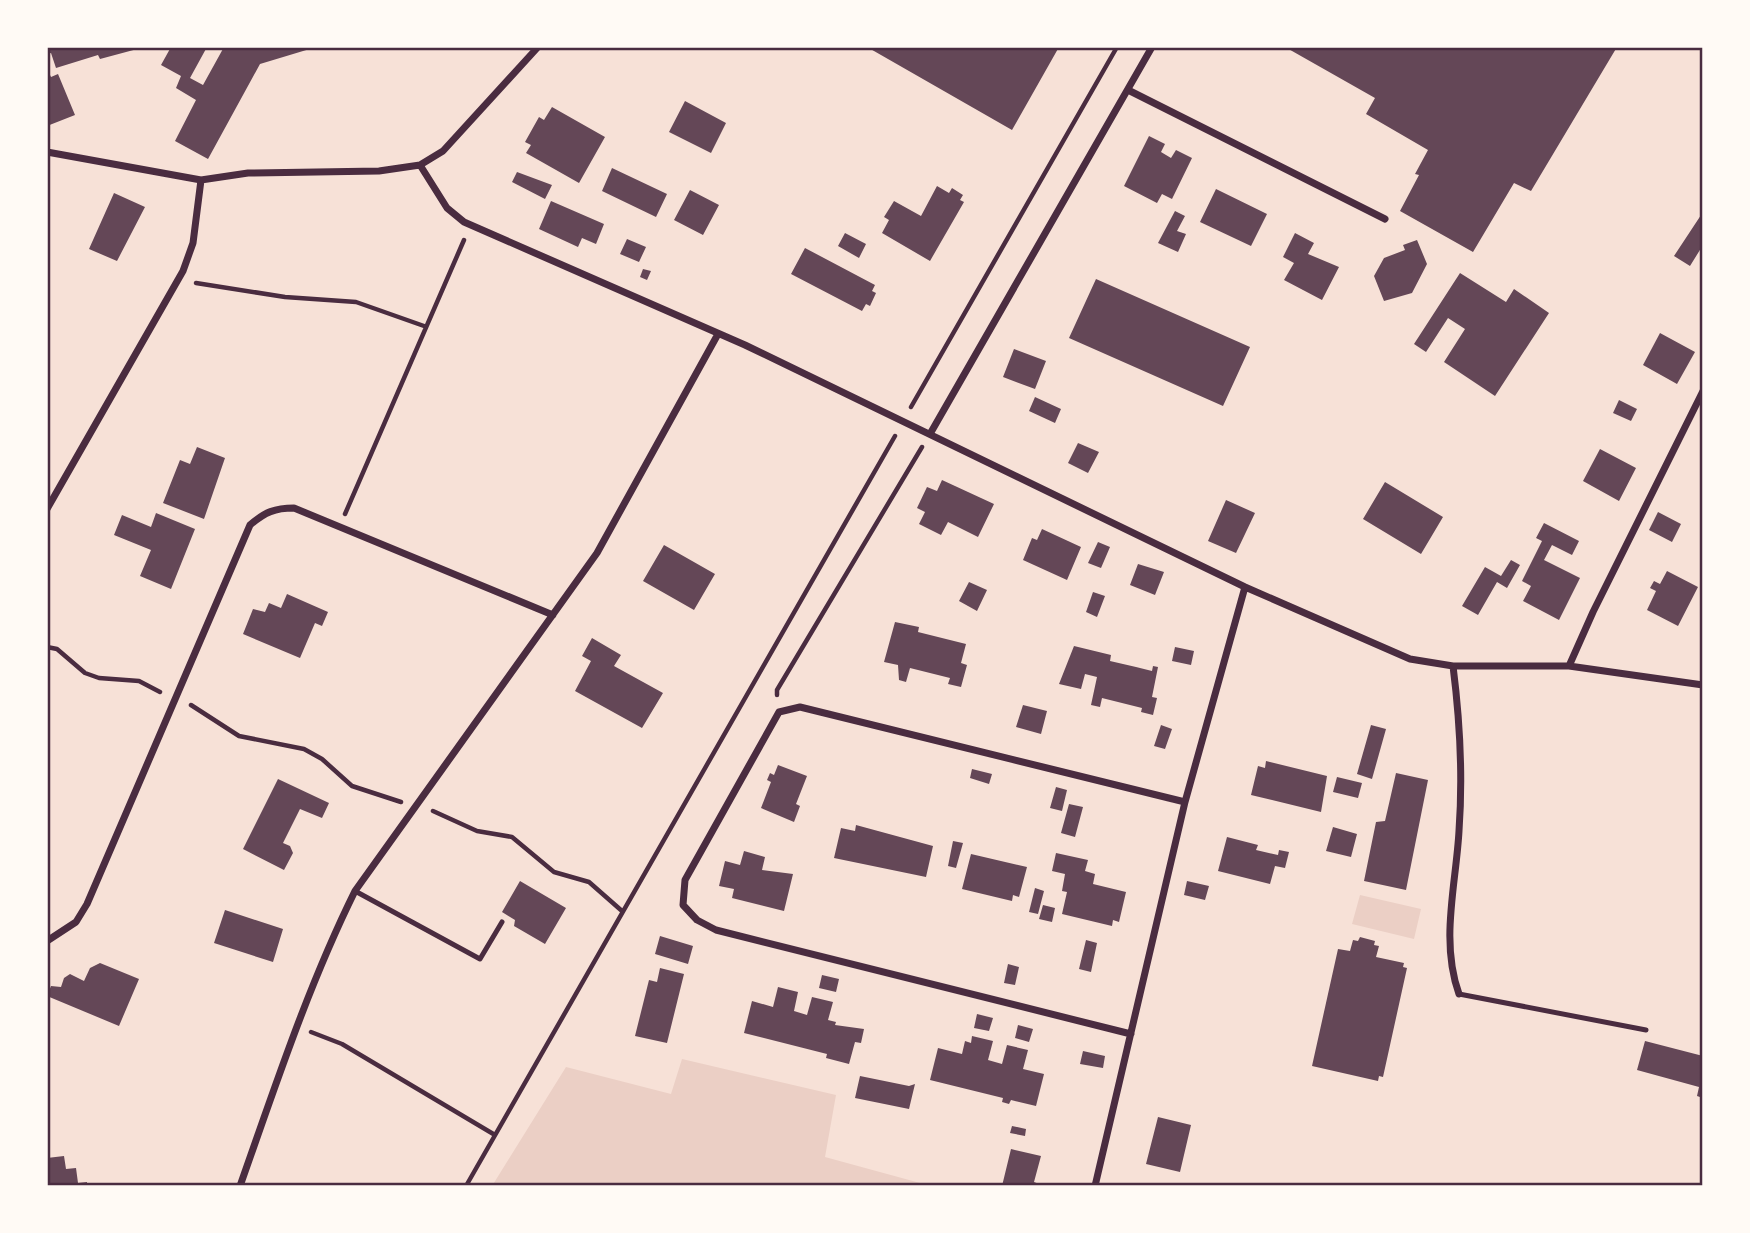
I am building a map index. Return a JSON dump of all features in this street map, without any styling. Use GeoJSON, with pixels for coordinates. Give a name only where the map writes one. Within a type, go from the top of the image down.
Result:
{"type":"FeatureCollection","features":[{"type":"Feature","properties":{"kind":"street"},"geometry":{"type":"LineString","coordinates":[[47,152],[201,180],[248,173],[379,171],[420,165],[452,142],[538,47]]}},
{"type":"Feature","properties":{"kind":"street"},"geometry":{"type":"LineString","coordinates":[[930,434],[1152,47]]}},
{"type":"Feature","properties":{"kind":"street"},"geometry":{"type":"LineString","coordinates":[[1128,90],[1385,219]]}},
{"type":"Feature","properties":{"kind":"street"},"geometry":{"type":"LineString","coordinates":[[420,165],[447,208],[471,225],[719,334],[1245,587],[1410,659],[1453,666],[1569,666],[1703,685]]}},
{"type":"Feature","properties":{"kind":"street"},"geometry":{"type":"LineString","coordinates":[[47,509],[178,281],[193,243],[201,180]]}},
{"type":"Feature","properties":{"kind":"street"},"geometry":{"type":"LineString","coordinates":[[240,1186],[335,932],[355,891],[603,542],[719,334]]}},
{"type":"Feature","properties":{"kind":"street"},"geometry":{"type":"LineString","coordinates":[[1569,666],[1703,391]]}},
{"type":"Feature","properties":{"kind":"street"},"geometry":{"type":"LineString","coordinates":[[47,941],[76,922],[87,904],[250,525],[263,513],[278,508],[294,508],[553,615]]}},
{"type":"Feature","properties":{"kind":"street"},"geometry":{"type":"LineString","coordinates":[[1094,1186],[1185,802],[1245,587]]}},
{"type":"Feature","properties":{"kind":"street"},"geometry":{"type":"LineString","coordinates":[[1453,666],[1462,736],[1459,831],[1448,944],[1453,977],[1459,994]]}},
{"type":"Feature","properties":{"kind":"street"},"geometry":{"type":"LineString","coordinates":[[1131,1034],[716,930],[697,920],[684,905],[685,880],[779,712],[800,707],[1185,802]]}},
{"type":"Feature","properties":{"kind":"lane"},"geometry":{"type":"LineString","coordinates":[[355,891],[481,959],[502,922]]}},
{"type":"Feature","properties":{"kind":"lane"},"geometry":{"type":"LineString","coordinates":[[1459,994],[1646,1030]]}},
{"type":"Feature","properties":{"kind":"path"},"geometry":{"type":"LineString","coordinates":[[466,1186],[1117,47]]}},
{"type":"Feature","properties":{"kind":"path"},"geometry":{"type":"LineString","coordinates":[[339,528],[424,326],[471,225]]}},
{"type":"Feature","properties":{"kind":"path"},"geometry":{"type":"LineString","coordinates":[[178,281],[233,287],[285,297],[356,302],[424,326]]}},
{"type":"Feature","properties":{"kind":"path"},"geometry":{"type":"LineString","coordinates":[[779,712],[776,690],[930,434]]}},
{"type":"Feature","properties":{"kind":"path"},"geometry":{"type":"LineString","coordinates":[[47,647],[57,649],[85,673],[99,678],[139,681],[201,710],[239,736],[304,749],[322,759],[352,786],[415,806],[477,831],[512,837],[554,872],[589,882],[622,911]]}},
{"type":"Feature","properties":{"kind":"path"},"geometry":{"type":"LineString","coordinates":[[298,1027],[342,1044],[495,1135]]}},
{"type":"Feature","properties":{"kind":"shaded area"},"geometry":{"type":"Polygon","coordinates":[[[1360,895],[1421,909],[1414,939],[1352,924],[1360,895]]]}},
{"type":"Feature","properties":{"kind":"shaded area"},"geometry":{"type":"Polygon","coordinates":[[[682,1059],[836,1095],[825,1157],[931,1186],[492,1186],[566,1067],[671,1094],[682,1059]]]}},
{"type":"Feature","properties":{"kind":"building"},"geometry":{"type":"Polygon","coordinates":[[[47,47],[141,48],[100,59],[98,55],[56,68],[51,53],[47,54],[47,47]]]}},
{"type":"Feature","properties":{"kind":"building"},"geometry":{"type":"Polygon","coordinates":[[[171,47],[207,47],[190,78],[203,85],[224,47],[313,48],[260,64],[208,159],[175,141],[196,100],[176,88],[181,76],[161,65],[171,47]]]}},
{"type":"Feature","properties":{"kind":"building"},"geometry":{"type":"Polygon","coordinates":[[[867,47],[1059,47],[1012,130],[867,47]]]}},
{"type":"Feature","properties":{"kind":"building"},"geometry":{"type":"Polygon","coordinates":[[[1285,47],[1617,47],[1531,191],[1514,183],[1473,252],[1400,211],[1419,175],[1415,174],[1428,150],[1366,114],[1375,98],[1285,47]]]}},
{"type":"Feature","properties":{"kind":"building"},"geometry":{"type":"Polygon","coordinates":[[[49,73],[51,77],[58,74],[75,115],[47,126],[49,73]]]}},
{"type":"Feature","properties":{"kind":"building"},"geometry":{"type":"Polygon","coordinates":[[[685,101],[726,123],[711,153],[669,132],[685,101]]]}},
{"type":"Feature","properties":{"kind":"building"},"geometry":{"type":"Polygon","coordinates":[[[552,107],[605,137],[579,183],[526,153],[531,145],[525,142],[539,117],[544,120],[552,107]]]}},
{"type":"Feature","properties":{"kind":"building"},"geometry":{"type":"Polygon","coordinates":[[[1149,136],[1165,144],[1161,152],[1171,158],[1176,150],[1192,158],[1172,199],[1162,194],[1157,203],[1124,186],[1149,136]]]}},
{"type":"Feature","properties":{"kind":"building"},"geometry":{"type":"Polygon","coordinates":[[[612,168],[667,194],[656,217],[602,191],[612,168]]]}},
{"type":"Feature","properties":{"kind":"building"},"geometry":{"type":"Polygon","coordinates":[[[517,172],[552,185],[545,199],[512,182],[517,172]]]}},
{"type":"Feature","properties":{"kind":"building"},"geometry":{"type":"Polygon","coordinates":[[[937,186],[949,193],[952,188],[963,195],[960,200],[964,202],[930,261],[882,233],[889,220],[884,217],[894,201],[921,216],[937,186]]]}},
{"type":"Feature","properties":{"kind":"building"},"geometry":{"type":"Polygon","coordinates":[[[1216,189],[1267,214],[1251,246],[1200,222],[1216,189]]]}},
{"type":"Feature","properties":{"kind":"building"},"geometry":{"type":"Polygon","coordinates":[[[690,190],[719,205],[703,235],[674,220],[690,190]]]}},
{"type":"Feature","properties":{"kind":"building"},"geometry":{"type":"Polygon","coordinates":[[[114,193],[145,207],[117,261],[89,249],[114,193]]]}},
{"type":"Feature","properties":{"kind":"building"},"geometry":{"type":"Polygon","coordinates":[[[551,201],[604,224],[596,244],[582,238],[578,247],[539,229],[551,201]]]}},
{"type":"Feature","properties":{"kind":"building"},"geometry":{"type":"Polygon","coordinates":[[[1175,211],[1185,216],[1177,231],[1186,234],[1178,252],[1158,243],[1175,211]]]}},
{"type":"Feature","properties":{"kind":"building"},"geometry":{"type":"Polygon","coordinates":[[[1703,212],[1703,245],[1690,266],[1674,256],[1703,212]]]}},
{"type":"Feature","properties":{"kind":"building"},"geometry":{"type":"Polygon","coordinates":[[[845,233],[866,244],[859,258],[838,246],[845,233]]]}},
{"type":"Feature","properties":{"kind":"building"},"geometry":{"type":"Polygon","coordinates":[[[1295,233],[1314,243],[1308,254],[1339,267],[1322,300],[1284,280],[1294,263],[1283,257],[1295,233]]]}},
{"type":"Feature","properties":{"kind":"building"},"geometry":{"type":"Polygon","coordinates":[[[627,239],[646,247],[639,262],[620,254],[627,239]]]}},
{"type":"Feature","properties":{"kind":"building"},"geometry":{"type":"Polygon","coordinates":[[[1417,240],[1427,264],[1412,293],[1384,301],[1374,276],[1384,258],[1405,250],[1403,245],[1417,240]]]}},
{"type":"Feature","properties":{"kind":"building"},"geometry":{"type":"Polygon","coordinates":[[[805,248],[875,285],[872,291],[876,293],[870,306],[866,304],[862,311],[791,274],[805,248]]]}},
{"type":"Feature","properties":{"kind":"building"},"geometry":{"type":"Polygon","coordinates":[[[643,269],[651,271],[647,280],[640,277],[643,269]]]}},
{"type":"Feature","properties":{"kind":"building"},"geometry":{"type":"Polygon","coordinates":[[[1460,273],[1506,302],[1514,289],[1549,313],[1495,396],[1444,362],[1465,329],[1448,318],[1426,352],[1414,344],[1460,273]]]}},
{"type":"Feature","properties":{"kind":"building"},"geometry":{"type":"Polygon","coordinates":[[[1096,279],[1250,347],[1223,406],[1069,338],[1096,279]]]}},
{"type":"Feature","properties":{"kind":"building"},"geometry":{"type":"Polygon","coordinates":[[[1660,333],[1695,352],[1677,384],[1643,365],[1660,333]]]}},
{"type":"Feature","properties":{"kind":"building"},"geometry":{"type":"Polygon","coordinates":[[[1014,349],[1046,361],[1035,389],[1003,377],[1014,349]]]}},
{"type":"Feature","properties":{"kind":"building"},"geometry":{"type":"Polygon","coordinates":[[[1035,397],[1061,409],[1055,423],[1029,411],[1035,397]]]}},
{"type":"Feature","properties":{"kind":"building"},"geometry":{"type":"Polygon","coordinates":[[[1619,400],[1637,409],[1631,421],[1613,413],[1619,400]]]}},
{"type":"Feature","properties":{"kind":"building"},"geometry":{"type":"Polygon","coordinates":[[[1078,443],[1099,452],[1088,473],[1068,463],[1078,443]]]}},
{"type":"Feature","properties":{"kind":"building"},"geometry":{"type":"Polygon","coordinates":[[[197,447],[225,458],[204,519],[163,503],[180,460],[190,464],[197,447]]]}},
{"type":"Feature","properties":{"kind":"building"},"geometry":{"type":"Polygon","coordinates":[[[1600,449],[1636,468],[1619,501],[1583,481],[1600,449]]]}},
{"type":"Feature","properties":{"kind":"building"},"geometry":{"type":"Polygon","coordinates":[[[942,480],[994,504],[978,537],[948,522],[941,535],[919,524],[925,512],[917,508],[927,487],[937,491],[942,480]]]}},
{"type":"Feature","properties":{"kind":"building"},"geometry":{"type":"Polygon","coordinates":[[[1385,482],[1443,517],[1421,554],[1363,519],[1385,482]]]}},
{"type":"Feature","properties":{"kind":"building"},"geometry":{"type":"Polygon","coordinates":[[[1226,500],[1255,513],[1236,553],[1208,541],[1226,500]]]}},
{"type":"Feature","properties":{"kind":"building"},"geometry":{"type":"Polygon","coordinates":[[[1658,512],[1681,524],[1672,542],[1649,530],[1658,512]]]}},
{"type":"Feature","properties":{"kind":"building"},"geometry":{"type":"Polygon","coordinates":[[[156,513],[195,529],[171,589],[140,576],[151,550],[114,535],[122,515],[151,527],[156,513]]]}},
{"type":"Feature","properties":{"kind":"building"},"geometry":{"type":"Polygon","coordinates":[[[1544,523],[1579,541],[1572,555],[1552,545],[1544,560],[1580,578],[1559,620],[1523,601],[1531,586],[1522,581],[1542,541],[1536,538],[1544,523]]]}},
{"type":"Feature","properties":{"kind":"building"},"geometry":{"type":"Polygon","coordinates":[[[1042,529],[1081,547],[1067,580],[1023,560],[1032,538],[1037,540],[1042,529]]]}},
{"type":"Feature","properties":{"kind":"building"},"geometry":{"type":"Polygon","coordinates":[[[1098,542],[1110,547],[1101,568],[1088,563],[1098,542]]]}},
{"type":"Feature","properties":{"kind":"building"},"geometry":{"type":"Polygon","coordinates":[[[664,545],[715,574],[694,610],[643,581],[664,545]]]}},
{"type":"Feature","properties":{"kind":"building"},"geometry":{"type":"Polygon","coordinates":[[[1511,560],[1520,565],[1507,588],[1497,582],[1478,615],[1462,606],[1485,567],[1501,576],[1511,560]]]}},
{"type":"Feature","properties":{"kind":"building"},"geometry":{"type":"Polygon","coordinates":[[[1138,564],[1164,572],[1155,595],[1130,585],[1138,564]]]}},
{"type":"Feature","properties":{"kind":"building"},"geometry":{"type":"Polygon","coordinates":[[[1667,571],[1698,587],[1678,626],[1647,610],[1656,591],[1650,588],[1654,581],[1660,584],[1667,571]]]}},
{"type":"Feature","properties":{"kind":"building"},"geometry":{"type":"Polygon","coordinates":[[[969,582],[987,590],[977,611],[959,601],[969,582]]]}},
{"type":"Feature","properties":{"kind":"building"},"geometry":{"type":"Polygon","coordinates":[[[1093,592],[1105,596],[1097,617],[1086,612],[1093,592]]]}},
{"type":"Feature","properties":{"kind":"building"},"geometry":{"type":"Polygon","coordinates":[[[287,594],[328,612],[322,626],[315,623],[300,658],[243,634],[253,609],[265,612],[269,603],[281,608],[287,594]]]}},
{"type":"Feature","properties":{"kind":"building"},"geometry":{"type":"Polygon","coordinates":[[[895,622],[919,627],[918,632],[966,644],[961,663],[967,665],[961,687],[948,684],[950,678],[910,668],[906,682],[899,680],[898,665],[884,662],[895,622]]]}},
{"type":"Feature","properties":{"kind":"building"},"geometry":{"type":"Polygon","coordinates":[[[592,638],[621,655],[614,666],[663,693],[642,728],[575,691],[591,661],[582,656],[592,638]]]}},
{"type":"Feature","properties":{"kind":"building"},"geometry":{"type":"Polygon","coordinates":[[[1074,646],[1111,655],[1110,661],[1152,671],[1153,666],[1158,667],[1152,697],[1157,698],[1153,715],[1141,712],[1142,708],[1102,698],[1100,707],[1091,705],[1097,677],[1085,674],[1081,689],[1059,684],[1074,646]]]}},
{"type":"Feature","properties":{"kind":"building"},"geometry":{"type":"Polygon","coordinates":[[[1175,647],[1194,651],[1191,665],[1172,661],[1175,647]]]}},
{"type":"Feature","properties":{"kind":"building"},"geometry":{"type":"Polygon","coordinates":[[[1023,705],[1047,711],[1041,734],[1016,727],[1023,705]]]}},
{"type":"Feature","properties":{"kind":"building"},"geometry":{"type":"Polygon","coordinates":[[[1161,725],[1172,729],[1165,749],[1154,746],[1161,725]]]}},
{"type":"Feature","properties":{"kind":"building"},"geometry":{"type":"Polygon","coordinates":[[[1371,725],[1386,729],[1372,779],[1357,774],[1371,725]]]}},
{"type":"Feature","properties":{"kind":"building"},"geometry":{"type":"Polygon","coordinates":[[[1266,761],[1327,776],[1321,812],[1251,795],[1258,766],[1265,768],[1266,761]]]}},
{"type":"Feature","properties":{"kind":"building"},"geometry":{"type":"Polygon","coordinates":[[[778,765],[807,776],[796,804],[800,806],[794,822],[761,808],[771,782],[767,780],[770,773],[774,775],[778,765]]]}},
{"type":"Feature","properties":{"kind":"building"},"geometry":{"type":"Polygon","coordinates":[[[972,769],[992,774],[989,784],[970,778],[972,769]]]}},
{"type":"Feature","properties":{"kind":"building"},"geometry":{"type":"Polygon","coordinates":[[[1396,773],[1428,780],[1406,890],[1364,881],[1376,822],[1385,821],[1396,773]]]}},
{"type":"Feature","properties":{"kind":"building"},"geometry":{"type":"Polygon","coordinates":[[[1337,777],[1362,783],[1358,798],[1333,792],[1337,777]]]}},
{"type":"Feature","properties":{"kind":"building"},"geometry":{"type":"Polygon","coordinates":[[[278,779],[329,803],[322,818],[300,809],[283,843],[290,846],[293,853],[284,870],[243,849],[278,779]]]}},
{"type":"Feature","properties":{"kind":"building"},"geometry":{"type":"Polygon","coordinates":[[[1056,787],[1067,790],[1062,811],[1050,808],[1056,787]]]}},
{"type":"Feature","properties":{"kind":"building"},"geometry":{"type":"Polygon","coordinates":[[[1069,804],[1083,807],[1075,837],[1061,833],[1069,804]]]}},
{"type":"Feature","properties":{"kind":"building"},"geometry":{"type":"Polygon","coordinates":[[[856,825],[933,846],[926,877],[834,858],[841,828],[855,831],[856,825]]]}},
{"type":"Feature","properties":{"kind":"building"},"geometry":{"type":"Polygon","coordinates":[[[1333,827],[1357,834],[1351,857],[1326,851],[1333,827]]]}},
{"type":"Feature","properties":{"kind":"building"},"geometry":{"type":"Polygon","coordinates":[[[1227,837],[1258,845],[1256,850],[1278,855],[1279,850],[1289,852],[1285,868],[1275,866],[1270,884],[1218,871],[1227,837]]]}},
{"type":"Feature","properties":{"kind":"building"},"geometry":{"type":"Polygon","coordinates":[[[953,841],[963,843],[956,868],[948,866],[953,841]]]}},
{"type":"Feature","properties":{"kind":"building"},"geometry":{"type":"Polygon","coordinates":[[[744,851],[765,857],[762,870],[793,874],[784,911],[732,898],[734,889],[719,886],[725,861],[740,865],[744,851]]]}},
{"type":"Feature","properties":{"kind":"building"},"geometry":{"type":"Polygon","coordinates":[[[1056,853],[1088,860],[1085,871],[1095,874],[1093,884],[1126,892],[1119,922],[1113,920],[1112,926],[1062,914],[1067,892],[1062,891],[1065,874],[1052,871],[1056,853]]]}},
{"type":"Feature","properties":{"kind":"building"},"geometry":{"type":"Polygon","coordinates":[[[971,854],[1027,867],[1019,897],[1013,895],[1012,901],[962,889],[971,854]]]}},
{"type":"Feature","properties":{"kind":"building"},"geometry":{"type":"Polygon","coordinates":[[[520,881],[566,908],[545,944],[514,926],[515,920],[502,912],[520,881]]]}},
{"type":"Feature","properties":{"kind":"building"},"geometry":{"type":"Polygon","coordinates":[[[1187,881],[1209,886],[1205,900],[1184,895],[1187,881]]]}},
{"type":"Feature","properties":{"kind":"building"},"geometry":{"type":"Polygon","coordinates":[[[1035,888],[1044,891],[1038,914],[1029,912],[1035,888]]]}},
{"type":"Feature","properties":{"kind":"building"},"geometry":{"type":"Polygon","coordinates":[[[1043,905],[1055,908],[1052,922],[1039,919],[1043,905]]]}},
{"type":"Feature","properties":{"kind":"building"},"geometry":{"type":"Polygon","coordinates":[[[225,910],[283,929],[273,962],[214,943],[225,910]]]}},
{"type":"Feature","properties":{"kind":"building"},"geometry":{"type":"Polygon","coordinates":[[[660,936],[693,946],[688,964],[655,954],[660,936]]]}},
{"type":"Feature","properties":{"kind":"building"},"geometry":{"type":"Polygon","coordinates":[[[1360,937],[1375,941],[1374,945],[1379,946],[1376,957],[1404,963],[1403,967],[1407,968],[1383,1077],[1379,1076],[1378,1081],[1312,1066],[1338,949],[1350,951],[1353,940],[1358,941],[1360,937]]]}},
{"type":"Feature","properties":{"kind":"building"},"geometry":{"type":"Polygon","coordinates":[[[1086,940],[1097,943],[1091,972],[1079,969],[1086,940]]]}},
{"type":"Feature","properties":{"kind":"building"},"geometry":{"type":"Polygon","coordinates":[[[100,963],[139,979],[119,1026],[47,996],[51,986],[61,987],[64,978],[70,974],[84,981],[90,968],[100,963]]]}},
{"type":"Feature","properties":{"kind":"building"},"geometry":{"type":"Polygon","coordinates":[[[1008,964],[1019,967],[1015,985],[1004,983],[1008,964]]]}},
{"type":"Feature","properties":{"kind":"building"},"geometry":{"type":"Polygon","coordinates":[[[660,968],[684,974],[667,1043],[635,1036],[649,980],[657,982],[660,968]]]}},
{"type":"Feature","properties":{"kind":"building"},"geometry":{"type":"Polygon","coordinates":[[[822,975],[839,979],[836,992],[819,988],[822,975]]]}},
{"type":"Feature","properties":{"kind":"building"},"geometry":{"type":"Polygon","coordinates":[[[778,987],[798,992],[794,1011],[807,1015],[812,997],[833,1002],[828,1020],[836,1022],[835,1025],[864,1029],[861,1043],[855,1042],[849,1064],[826,1058],[827,1054],[744,1033],[752,1001],[773,1007],[778,987]]]}},
{"type":"Feature","properties":{"kind":"building"},"geometry":{"type":"Polygon","coordinates":[[[977,1014],[993,1018],[989,1031],[974,1028],[977,1014]]]}},
{"type":"Feature","properties":{"kind":"building"},"geometry":{"type":"Polygon","coordinates":[[[1018,1025],[1033,1029],[1029,1042],[1015,1038],[1018,1025]]]}},
{"type":"Feature","properties":{"kind":"building"},"geometry":{"type":"Polygon","coordinates":[[[972,1036],[993,1041],[988,1060],[1002,1064],[1007,1045],[1028,1050],[1023,1069],[1044,1074],[1036,1106],[1011,1100],[1009,1104],[1002,1102],[1003,1098],[930,1080],[938,1048],[962,1054],[965,1041],[971,1043],[972,1036]]]}},
{"type":"Feature","properties":{"kind":"building"},"geometry":{"type":"Polygon","coordinates":[[[1645,1041],[1703,1056],[1703,1098],[1697,1096],[1699,1087],[1637,1070],[1645,1041]]]}},
{"type":"Feature","properties":{"kind":"building"},"geometry":{"type":"Polygon","coordinates":[[[1083,1051],[1105,1056],[1103,1068],[1080,1064],[1083,1051]]]}},
{"type":"Feature","properties":{"kind":"building"},"geometry":{"type":"Polygon","coordinates":[[[860,1076],[909,1086],[915,1084],[909,1109],[855,1098],[860,1076]]]}},
{"type":"Feature","properties":{"kind":"building"},"geometry":{"type":"Polygon","coordinates":[[[1158,1117],[1191,1125],[1180,1172],[1146,1164],[1158,1117]]]}},
{"type":"Feature","properties":{"kind":"building"},"geometry":{"type":"Polygon","coordinates":[[[1012,1126],[1026,1129],[1025,1136],[1010,1133],[1012,1126]]]}},
{"type":"Feature","properties":{"kind":"building"},"geometry":{"type":"Polygon","coordinates":[[[1011,1149],[1041,1156],[1034,1182],[1044,1186],[1002,1186],[1011,1149]]]}},
{"type":"Feature","properties":{"kind":"building"},"geometry":{"type":"Polygon","coordinates":[[[64,1156],[66,1169],[76,1168],[78,1183],[87,1182],[87,1186],[47,1186],[47,1158],[64,1156]]]}}]}
